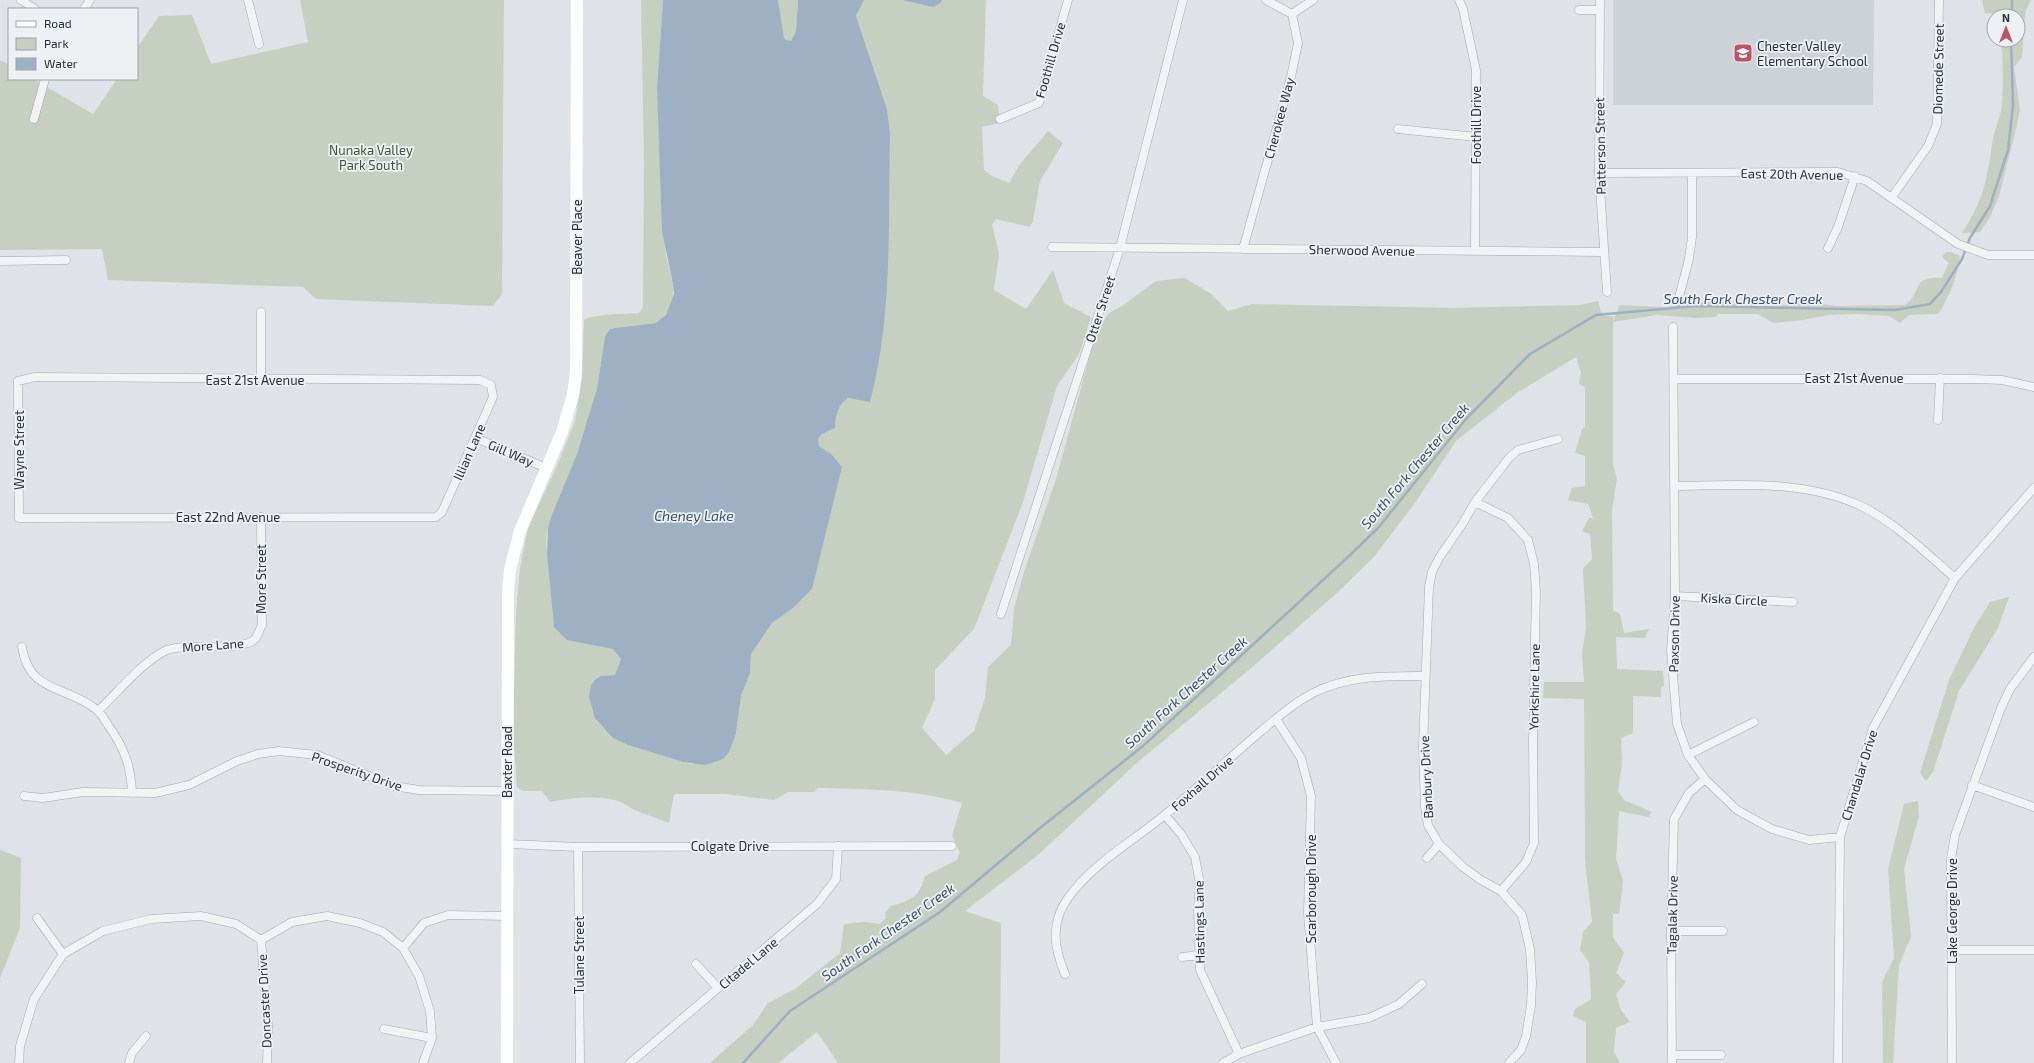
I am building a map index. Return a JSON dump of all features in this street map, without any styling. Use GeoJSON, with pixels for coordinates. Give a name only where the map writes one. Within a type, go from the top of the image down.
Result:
{"type":"FeatureCollection","features":[{"type":"Feature","properties":{"kind":"street"},"geometry":{"type":"LineString","coordinates":[[21,0],[33,8]]}},
{"type":"Feature","properties":{"kind":"street"},"geometry":{"type":"LineString","coordinates":[[248,0],[259,44]]}},
{"type":"Feature","properties":{"kind":"street","name":"Beaver Place"},"geometry":{"type":"LineString","coordinates":[[546,468],[568,417],[576,372],[577,0]]}},
{"type":"Feature","properties":{"kind":"street","name":"Foothill Drive"},"geometry":{"type":"LineString","coordinates":[[1000,119],[1039,103],[1068,0]]}},
{"type":"Feature","properties":{"kind":"street","name":"Otter Street"},"geometry":{"type":"LineString","coordinates":[[1002,614],[1120,248],[1184,0]]}},
{"type":"Feature","properties":{"kind":"street"},"geometry":{"type":"LineString","coordinates":[[1266,0],[1292,14],[1313,0]]}},
{"type":"Feature","properties":{"kind":"street","name":"Foothill Drive"},"geometry":{"type":"LineString","coordinates":[[1459,0],[1463,9],[1476,70],[1475,251]]}},
{"type":"Feature","properties":{"kind":"street","name":"Patterson Street"},"geometry":{"type":"LineString","coordinates":[[1600,0],[1599,173],[1607,292]]}},
{"type":"Feature","properties":{"kind":"street","name":"Diomede Street"},"geometry":{"type":"LineString","coordinates":[[1892,197],[1928,146],[1937,124],[1939,0]]}},
{"type":"Feature","properties":{"kind":"street"},"geometry":{"type":"LineString","coordinates":[[1579,10],[1600,10]]}},
{"type":"Feature","properties":{"kind":"street","name":"Cherokee Way"},"geometry":{"type":"LineString","coordinates":[[1243,249],[1291,77],[1298,43],[1292,14]]}},
{"type":"Feature","properties":{"kind":"street"},"geometry":{"type":"LineString","coordinates":[[34,119],[45,80]]}},
{"type":"Feature","properties":{"kind":"street"},"geometry":{"type":"LineString","coordinates":[[1398,129],[1476,137]]}},
{"type":"Feature","properties":{"kind":"street","name":"East 20th Avenue"},"geometry":{"type":"LineString","coordinates":[[1599,173],[1838,172],[1855,176],[1867,181],[1958,244],[1976,252],[1995,256],[2034,256]]}},
{"type":"Feature","properties":{"kind":"street"},"geometry":{"type":"LineString","coordinates":[[1678,301],[1689,259],[1692,238],[1692,173]]}},
{"type":"Feature","properties":{"kind":"street"},"geometry":{"type":"LineString","coordinates":[[1828,248],[1838,227],[1855,176]]}},
{"type":"Feature","properties":{"kind":"street","name":"Sherwood Avenue"},"geometry":{"type":"LineString","coordinates":[[1052,248],[1604,252]]}},
{"type":"Feature","properties":{"kind":"street"},"geometry":{"type":"LineString","coordinates":[[0,260],[66,260]]}},
{"type":"Feature","properties":{"kind":"street"},"geometry":{"type":"LineString","coordinates":[[261,312],[261,380]]}},
{"type":"Feature","properties":{"kind":"street","name":"Paxson Drive"},"geometry":{"type":"LineString","coordinates":[[1673,327],[1675,596],[1671,650],[1677,724],[1688,755],[1705,779],[1737,810],[1772,830],[1808,840],[1840,837]]}},
{"type":"Feature","properties":{"kind":"street","name":"East 21st Avenue"},"geometry":{"type":"LineString","coordinates":[[18,381],[35,378],[480,380],[491,385]]}},
{"type":"Feature","properties":{"kind":"street"},"geometry":{"type":"LineString","coordinates":[[1938,420],[1940,378]]}},
{"type":"Feature","properties":{"kind":"street","name":"East 21st Avenue"},"geometry":{"type":"LineString","coordinates":[[1674,379],[1940,378],[2002,380],[2034,387]]}},
{"type":"Feature","properties":{"kind":"street","name":"Wayne Street"},"geometry":{"type":"LineString","coordinates":[[18,381],[19,518]]}},
{"type":"Feature","properties":{"kind":"street","name":"Illian Lane"},"geometry":{"type":"LineString","coordinates":[[436,517],[442,512],[476,438],[493,397],[491,385]]}},
{"type":"Feature","properties":{"kind":"street","name":"Gill Way"},"geometry":{"type":"LineString","coordinates":[[476,438],[546,468]]}},
{"type":"Feature","properties":{"kind":"street","name":"Banbury Drive"},"geometry":{"type":"LineString","coordinates":[[1512,1062],[1521,1050],[1526,1036],[1531,1006],[1532,982],[1530,949],[1522,915],[1501,891],[1481,880],[1463,867],[1439,844],[1428,825],[1425,807],[1423,747],[1429,587],[1432,572],[1475,502],[1509,458],[1518,450],[1558,439]]}},
{"type":"Feature","properties":{"kind":"street","name":"Baxter Road"},"geometry":{"type":"LineString","coordinates":[[507,1063],[508,590],[510,570],[522,525],[546,468]]}},
{"type":"Feature","properties":{"kind":"street"},"geometry":{"type":"LineString","coordinates":[[1674,486],[1771,485],[1805,489],[1832,496],[1860,506],[1897,528],[1955,578]]}},
{"type":"Feature","properties":{"kind":"street","name":"Chandalar Drive"},"geometry":{"type":"LineString","coordinates":[[1838,1063],[1840,837],[1873,728],[1955,578],[2033,492]]}},
{"type":"Feature","properties":{"kind":"street","name":"Yorkshire Lane"},"geometry":{"type":"LineString","coordinates":[[1475,502],[1508,518],[1528,540],[1534,564],[1536,591],[1533,739],[1534,843],[1526,862],[1501,891]]}},
{"type":"Feature","properties":{"kind":"street","name":"More Street"},"geometry":{"type":"LineString","coordinates":[[254,639],[262,626],[261,517]]}},
{"type":"Feature","properties":{"kind":"street","name":"East 22nd Avenue"},"geometry":{"type":"LineString","coordinates":[[19,518],[436,517]]}},
{"type":"Feature","properties":{"kind":"street","name":"Kiska Circle"},"geometry":{"type":"LineString","coordinates":[[1675,596],[1793,602]]}},
{"type":"Feature","properties":{"kind":"street","name":"More Lane"},"geometry":{"type":"LineString","coordinates":[[98,711],[153,657],[168,650],[186,646],[245,646],[254,639]]}},
{"type":"Feature","properties":{"kind":"street"},"geometry":{"type":"LineString","coordinates":[[22,647],[24,661],[32,674],[42,682],[64,691],[98,711],[117,738],[126,755],[131,773],[132,793]]}},
{"type":"Feature","properties":{"kind":"street","name":"Lake George Drive"},"geometry":{"type":"LineString","coordinates":[[1952,1063],[1951,858],[1955,835],[1972,785],[2010,689],[2034,658]]}},
{"type":"Feature","properties":{"kind":"street","name":"Foxhall Drive"},"geometry":{"type":"LineString","coordinates":[[1065,974],[1057,955],[1056,923],[1068,898],[1089,874],[1165,814],[1276,719],[1312,693],[1343,680],[1386,676],[1425,676]]}},
{"type":"Feature","properties":{"kind":"street","name":"Scarborough Drive"},"geometry":{"type":"LineString","coordinates":[[1276,719],[1301,758],[1311,796],[1308,913],[1316,1027],[1336,1063]]}},
{"type":"Feature","properties":{"kind":"street"},"geometry":{"type":"LineString","coordinates":[[1688,755],[1754,722]]}},
{"type":"Feature","properties":{"kind":"street","name":"Prosperity Drive"},"geometry":{"type":"LineString","coordinates":[[24,796],[43,798],[83,792],[155,793],[189,785],[237,761],[258,754],[279,751],[317,755],[394,786],[419,790],[507,791]]}},
{"type":"Feature","properties":{"kind":"street","name":"Tagalak Drive"},"geometry":{"type":"LineString","coordinates":[[1672,1059],[1671,931],[1674,819],[1689,793],[1705,779]]}},
{"type":"Feature","properties":{"kind":"street"},"geometry":{"type":"LineString","coordinates":[[1972,785],[2034,807]]}},
{"type":"Feature","properties":{"kind":"street","name":"Hastings Lane"},"geometry":{"type":"LineString","coordinates":[[1165,814],[1181,834],[1195,857],[1200,884],[1198,908],[1200,970],[1239,1054]]}},
{"type":"Feature","properties":{"kind":"street","name":"Colgate Drive"},"geometry":{"type":"LineString","coordinates":[[508,844],[578,847],[952,846]]}},
{"type":"Feature","properties":{"kind":"street"},"geometry":{"type":"LineString","coordinates":[[1427,858],[1439,844]]}},
{"type":"Feature","properties":{"kind":"street","name":"Citadel Lane"},"geometry":{"type":"LineString","coordinates":[[630,1063],[817,904],[836,879],[838,846]]}},
{"type":"Feature","properties":{"kind":"street","name":"Tulane Street"},"geometry":{"type":"LineString","coordinates":[[578,847],[580,1063]]}},
{"type":"Feature","properties":{"kind":"street"},"geometry":{"type":"LineString","coordinates":[[403,948],[424,923],[448,915],[508,916]]}},
{"type":"Feature","properties":{"kind":"street"},"geometry":{"type":"LineString","coordinates":[[19,1063],[20,1046],[34,999],[63,954],[103,932],[151,919],[201,916],[236,924],[261,940],[292,922],[327,916],[360,923],[383,932],[403,948],[419,976],[430,1011],[432,1038],[423,1063]]}},
{"type":"Feature","properties":{"kind":"street"},"geometry":{"type":"LineString","coordinates":[[37,918],[63,954]]}},
{"type":"Feature","properties":{"kind":"street"},"geometry":{"type":"LineString","coordinates":[[1671,931],[1723,931]]}},
{"type":"Feature","properties":{"kind":"street","name":"Doncaster Drive"},"geometry":{"type":"LineString","coordinates":[[261,940],[268,1026],[267,1063]]}},
{"type":"Feature","properties":{"kind":"street"},"geometry":{"type":"LineString","coordinates":[[1952,950],[2034,950]]}},
{"type":"Feature","properties":{"kind":"street"},"geometry":{"type":"LineString","coordinates":[[1182,957],[1200,955]]}},
{"type":"Feature","properties":{"kind":"street"},"geometry":{"type":"LineString","coordinates":[[696,964],[718,988]]}},
{"type":"Feature","properties":{"kind":"street"},"geometry":{"type":"LineString","coordinates":[[1223,1063],[1239,1054],[1316,1027],[1369,1018],[1399,1004],[1422,984]]}},
{"type":"Feature","properties":{"kind":"street"},"geometry":{"type":"LineString","coordinates":[[384,1029],[432,1038]]}},
{"type":"Feature","properties":{"kind":"street"},"geometry":{"type":"LineString","coordinates":[[129,1063],[132,1053],[146,1036]]}},
{"type":"Feature","properties":{"kind":"street"},"geometry":{"type":"LineString","coordinates":[[1672,1059],[1721,1055]]}},
{"type":"Feature","properties":{"kind":"shaded area","name":"Chester Valley Elementary School"},"geometry":{"type":"Polygon","coordinates":[[[1613,0],[1874,0],[1873,105],[1613,105],[1613,0]]]}},
{"type":"Feature","properties":{"kind":"green space","name":"Nunaka Valley Park South"},"geometry":{"type":"Polygon","coordinates":[[[300,0],[504,0],[502,294],[493,306],[316,299],[303,287],[108,280],[102,249],[0,250],[0,60],[8,64],[8,80],[35,80],[93,114],[116,80],[138,80],[138,47],[159,16],[192,15],[211,64],[308,42],[300,0]]]}},
{"type":"Feature","properties":{"kind":"green space"},"geometry":{"type":"Polygon","coordinates":[[[641,0],[663,0],[657,88],[666,256],[671,274],[673,292],[672,301],[669,310],[664,317],[656,323],[610,329],[605,336],[593,406],[577,454],[548,528],[546,540],[554,627],[613,649],[621,659],[615,675],[601,676],[613,738],[628,745],[692,764],[736,733],[741,696],[750,673],[751,654],[772,623],[793,608],[831,454],[819,446],[818,439],[822,434],[835,428],[839,408],[848,398],[870,401],[890,133],[887,109],[856,16],[864,0],[902,0],[933,7],[941,3],[942,0],[986,0],[983,96],[998,105],[999,123],[982,127],[984,170],[990,175],[1009,183],[1020,164],[1048,131],[1063,143],[1040,181],[1033,221],[1030,227],[996,219],[992,224],[999,254],[994,290],[1026,309],[1053,270],[1064,303],[1091,317],[1079,354],[1057,386],[1023,502],[974,629],[935,670],[935,699],[922,728],[946,755],[974,731],[985,698],[988,667],[1011,645],[1014,609],[1023,575],[1056,479],[1096,333],[1109,313],[1122,306],[1156,281],[1185,278],[1211,294],[1228,311],[1252,304],[1451,308],[1580,305],[1598,301],[1602,316],[1613,316],[1613,321],[1620,305],[1667,307],[1704,302],[1769,306],[1816,303],[1836,306],[1905,305],[1914,295],[1921,282],[1926,279],[1942,278],[1949,263],[1942,257],[1946,252],[1951,252],[1960,256],[1952,286],[1946,301],[1938,314],[1909,315],[1900,323],[1889,316],[1857,314],[1828,315],[1803,320],[1773,323],[1758,314],[1718,314],[1715,317],[1696,318],[1657,315],[1613,322],[1613,465],[1617,479],[1612,510],[1613,610],[1620,614],[1624,633],[1649,629],[1645,638],[1616,637],[1617,669],[1663,671],[1664,686],[1661,687],[1661,697],[1633,696],[1633,733],[1621,738],[1622,764],[1618,791],[1624,800],[1652,812],[1648,817],[1619,811],[1616,859],[1623,881],[1619,914],[1613,914],[1613,937],[1624,953],[1616,973],[1626,982],[1616,994],[1621,1010],[1630,1022],[1616,1028],[1614,1051],[1620,1063],[1586,1063],[1586,1022],[1573,1016],[1575,1009],[1591,999],[1589,962],[1580,950],[1583,932],[1592,922],[1585,861],[1584,699],[1543,698],[1544,682],[1584,682],[1582,652],[1586,628],[1583,569],[1592,559],[1590,534],[1582,531],[1589,518],[1593,518],[1588,504],[1568,500],[1572,488],[1585,486],[1585,456],[1575,453],[1582,429],[1585,427],[1585,387],[1579,384],[1581,372],[1576,357],[1518,392],[1456,441],[1412,507],[1373,558],[1338,592],[1250,669],[1139,761],[1038,855],[965,911],[1001,923],[1000,1063],[838,1063],[817,1032],[778,1063],[710,1063],[753,1025],[768,1003],[795,989],[840,953],[844,924],[864,922],[879,924],[886,918],[885,913],[891,906],[914,897],[923,883],[925,876],[957,860],[960,852],[952,836],[962,803],[944,798],[908,792],[853,789],[817,788],[815,792],[788,792],[774,800],[725,794],[674,794],[669,823],[632,809],[614,800],[604,798],[581,798],[550,802],[542,791],[522,791],[517,787],[513,732],[516,612],[520,568],[528,528],[557,466],[575,421],[582,379],[584,320],[602,315],[639,313],[643,307],[644,161],[641,0]]]}},
{"type":"Feature","properties":{"kind":"green space"},"geometry":{"type":"Polygon","coordinates":[[[778,0],[798,0],[796,31],[791,41],[785,40],[784,38],[778,0]]]}},
{"type":"Feature","properties":{"kind":"green space"},"geometry":{"type":"Polygon","coordinates":[[[1982,0],[2031,0],[2026,10],[2026,8],[1986,8],[1985,13],[1982,0]]]}},
{"type":"Feature","properties":{"kind":"green space"},"geometry":{"type":"Polygon","coordinates":[[[2001,48],[2023,48],[2022,57],[2014,67],[2020,110],[2016,129],[1999,196],[1990,217],[1980,232],[1962,233],[1976,209],[1987,177],[1993,138],[2001,111],[2003,93],[2001,48]]]}},
{"type":"Feature","properties":{"kind":"green space"},"geometry":{"type":"Polygon","coordinates":[[[2009,597],[1998,628],[1959,691],[1933,772],[1926,781],[1920,773],[1949,680],[1975,626],[1990,602],[2009,597]]]}},
{"type":"Feature","properties":{"kind":"green space"},"geometry":{"type":"Polygon","coordinates":[[[1918,801],[1919,816],[1904,869],[1911,936],[1899,966],[1893,1063],[1883,1063],[1882,982],[1894,958],[1888,869],[1904,804],[1918,801]]]}},
{"type":"Feature","properties":{"kind":"green space"},"geometry":{"type":"Polygon","coordinates":[[[0,850],[21,858],[20,928],[0,978],[0,850]]]}},
{"type":"Feature","properties":{"kind":"water","name":"Cheney Lake"},"geometry":{"type":"Polygon","coordinates":[[[663,0],[778,0],[784,38],[791,41],[796,31],[798,0],[864,0],[856,16],[887,109],[890,133],[889,234],[886,302],[883,336],[870,402],[848,398],[839,408],[835,428],[822,434],[818,439],[819,446],[831,454],[842,467],[812,589],[793,608],[772,623],[751,654],[750,673],[741,696],[736,733],[729,752],[723,759],[705,765],[683,762],[628,745],[613,738],[595,718],[589,697],[591,685],[601,676],[615,675],[621,659],[613,649],[567,640],[554,627],[547,554],[548,528],[577,454],[597,389],[605,336],[610,329],[656,323],[666,315],[674,294],[662,231],[657,88],[663,0]]]}},
{"type":"Feature","properties":{"kind":"water"},"geometry":{"type":"Polygon","coordinates":[[[902,0],[942,0],[941,3],[933,7],[902,0]]]}},
{"type":"Feature","properties":{"kind":"waterway","name":"South Fork Chester Creek"},"geometry":{"type":"LineString","coordinates":[[2012,0],[2012,8]]}},
{"type":"Feature","properties":{"kind":"waterway","name":"South Fork Chester Creek"},"geometry":{"type":"LineString","coordinates":[[743,1063],[790,1011],[940,912],[1040,828],[1143,746],[1378,528],[1466,419],[1530,354],[1596,315],[1696,306],[1895,310],[1930,304],[1941,292],[1962,259],[1970,238],[1990,206],[2008,150],[2013,105],[2011,48]]}},
{"type":"Feature","properties":{"kind":"place","name":"Chester Valley Elementary School"},"geometry":{"type":"Point","coordinates":[1743,53]}}]}
